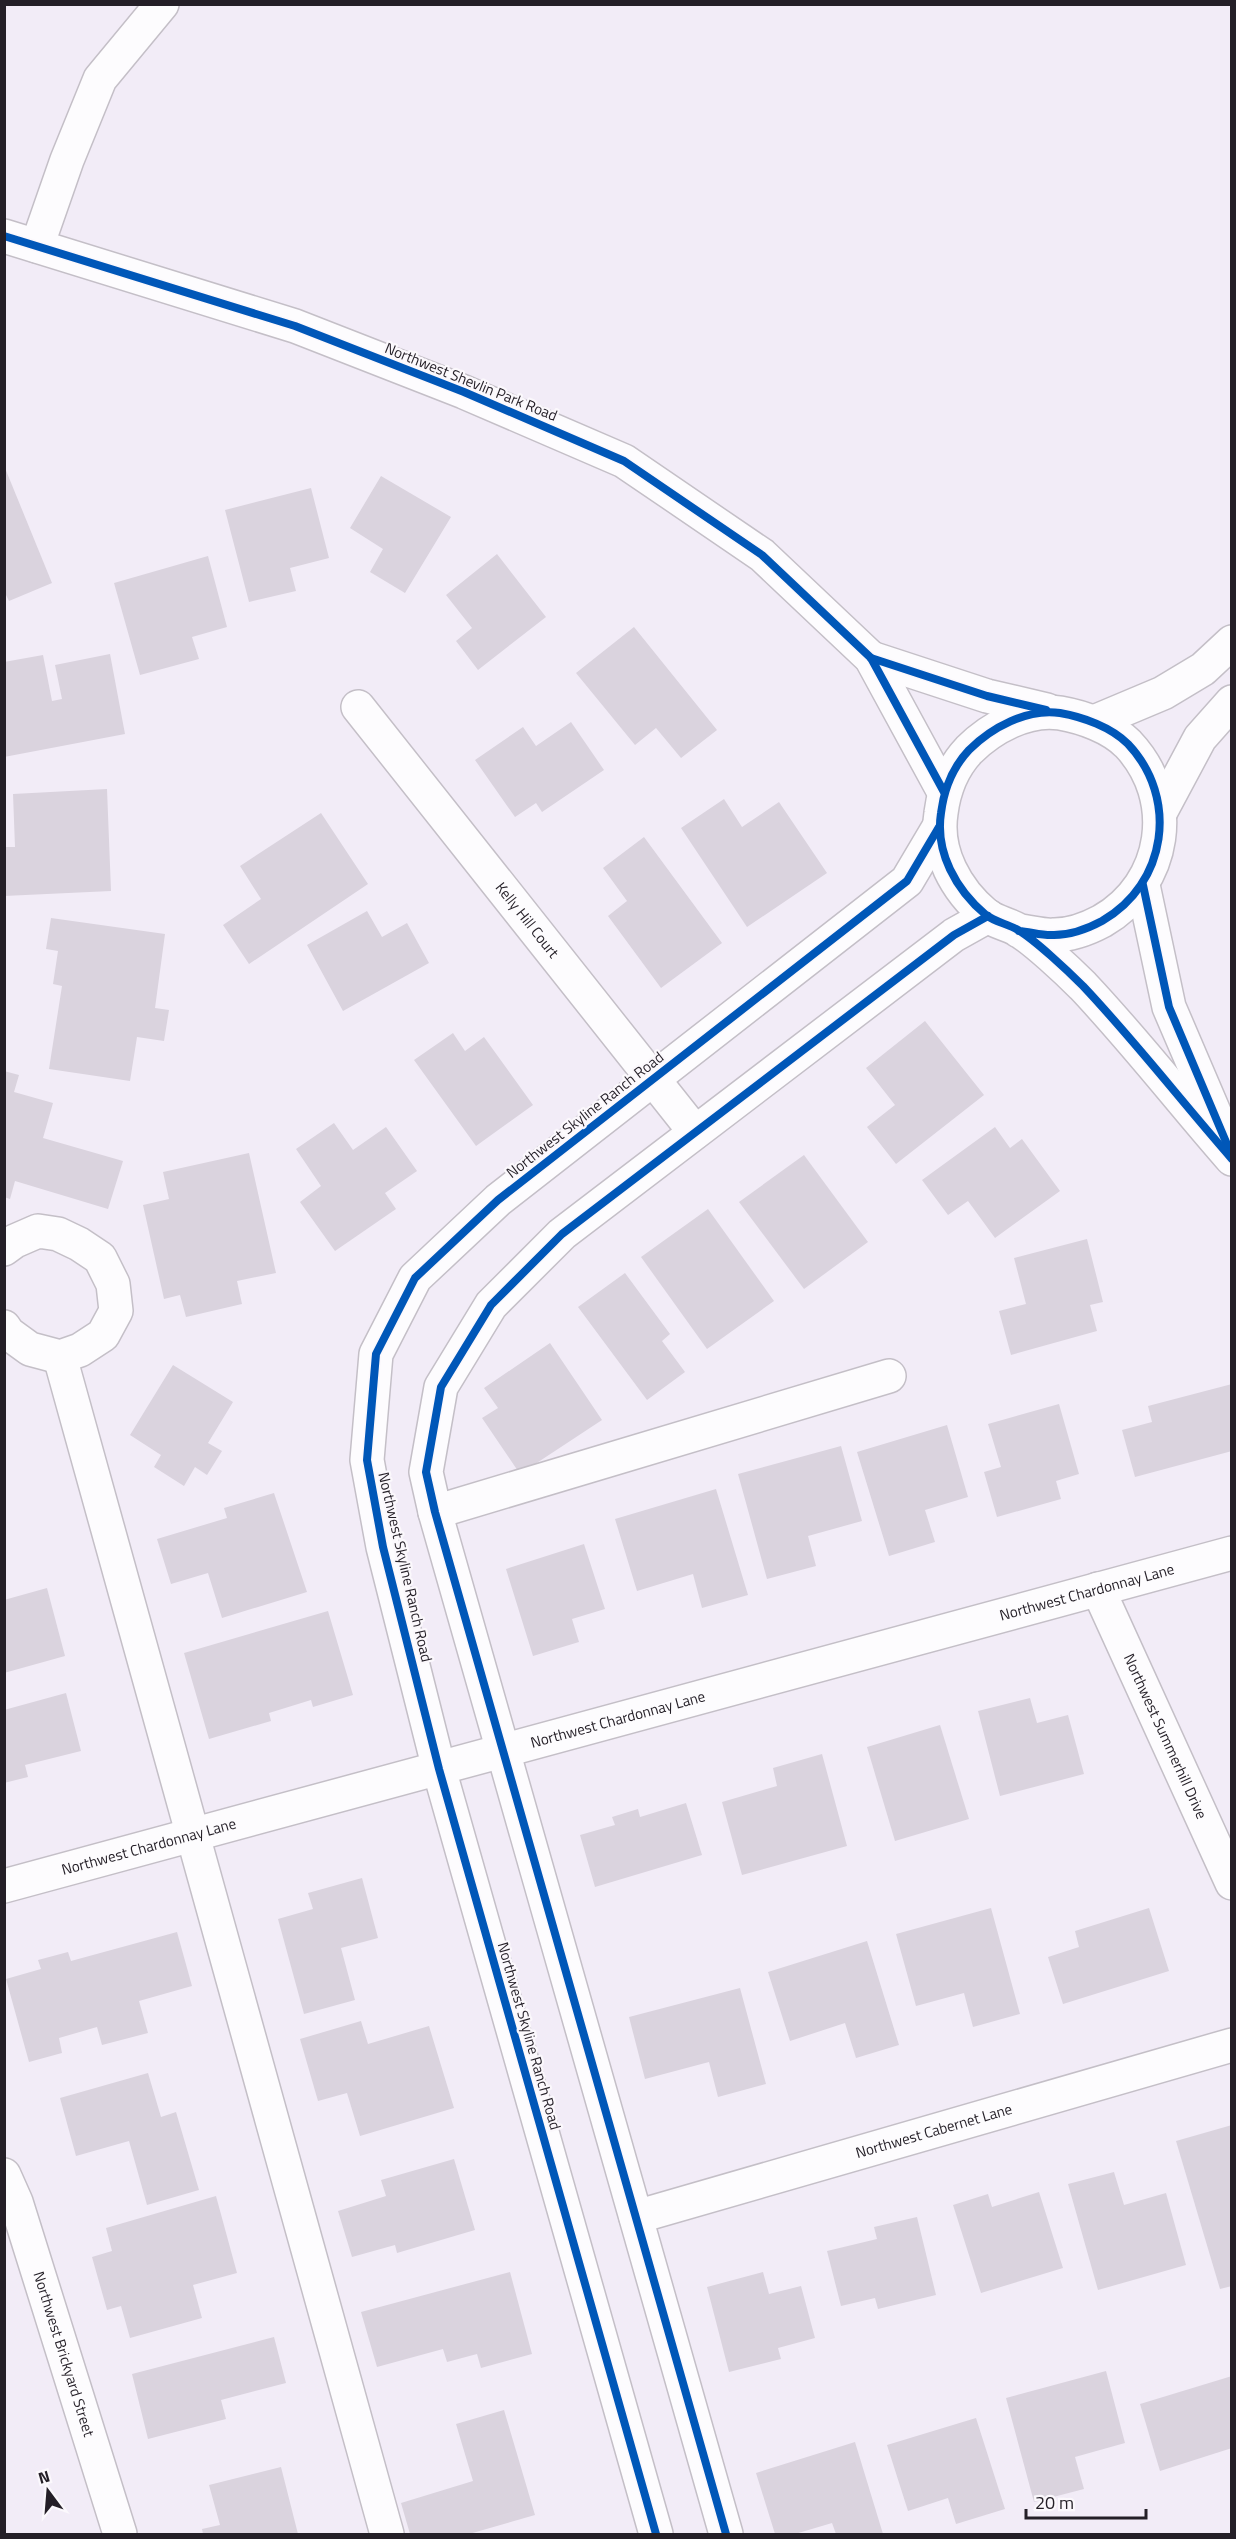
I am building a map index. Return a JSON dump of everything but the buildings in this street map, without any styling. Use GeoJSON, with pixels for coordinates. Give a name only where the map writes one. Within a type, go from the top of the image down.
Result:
{"type":"FeatureCollection","features":[{"type":"Feature","properties":{"kind":"street"},"geometry":{"type":"LineString","coordinates":[[37,246],[67,160],[100,79],[162,4]]}},
{"type":"Feature","properties":{"kind":"street","name":"Northwest Shevlin Park Road"},"geometry":{"type":"LineString","coordinates":[[4,236],[295,326],[464,392],[624,461],[762,555],[871,658],[944,792]]}},
{"type":"Feature","properties":{"kind":"street"},"geometry":{"type":"LineString","coordinates":[[1094,722],[1163,693],[1203,669],[1232,642]]}},
{"type":"Feature","properties":{"kind":"street","name":"Northwest Shevlin Park Road"},"geometry":{"type":"LineString","coordinates":[[871,658],[987,696],[1094,722],[1127,743],[1150,774],[1161,811]]}},
{"type":"Feature","properties":{"kind":"street"},"geometry":{"type":"LineString","coordinates":[[1019,931],[1055,935],[1089,928],[1120,911],[1143,885],[1159,849],[1161,811],[1200,738],[1232,702]]}},
{"type":"Feature","properties":{"kind":"street","name":"Kelly Hill Court"},"geometry":{"type":"LineString","coordinates":[[358,707],[695,1132]]}},
{"type":"Feature","properties":{"kind":"street"},"geometry":{"type":"LineString","coordinates":[[1057,713],[1018,718],[984,735],[959,760],[944,792],[939,826],[945,861],[962,892],[988,916],[1019,931],[1082,985],[1232,1159]]}},
{"type":"Feature","properties":{"kind":"street","name":"Northwest Skyline Ranch Road"},"geometry":{"type":"LineString","coordinates":[[656,2535],[439,1769],[383,1547],[367,1460],[376,1354],[415,1278],[498,1200],[907,881],[939,826]]}},
{"type":"Feature","properties":{"kind":"street"},"geometry":{"type":"LineString","coordinates":[[1143,885],[1169,1007],[1232,1154]]}},
{"type":"Feature","properties":{"kind":"street"},"geometry":{"type":"LineString","coordinates":[[726,2535],[502,1750],[435,1512],[426,1472],[441,1387],[491,1305],[562,1234],[954,935],[988,916]]}},
{"type":"Feature","properties":{"kind":"street"},"geometry":{"type":"LineString","coordinates":[[4,1249],[15,1241],[38,1232],[58,1234],[100,1258],[113,1284],[116,1311],[103,1335],[80,1350],[60,1357],[30,1349],[8,1334],[4,1327]]}},
{"type":"Feature","properties":{"kind":"street"},"geometry":{"type":"LineString","coordinates":[[60,1357],[387,2535]]}},
{"type":"Feature","properties":{"kind":"street"},"geometry":{"type":"LineString","coordinates":[[435,1512],[889,1376]]}},
{"type":"Feature","properties":{"kind":"street","name":"Northwest Chardonnay Lane"},"geometry":{"type":"LineString","coordinates":[[4,1886],[1232,1553]]}},
{"type":"Feature","properties":{"kind":"street","name":"Northwest Summerhill Drive"},"geometry":{"type":"LineString","coordinates":[[1098,1590],[1232,1884]]}},
{"type":"Feature","properties":{"kind":"street","name":"Northwest Cabernet Lane"},"geometry":{"type":"LineString","coordinates":[[636,2217],[1232,2045]]}},
{"type":"Feature","properties":{"kind":"street","name":"Northwest Brickyard Street"},"geometry":{"type":"LineString","coordinates":[[4,2175],[16,2202],[120,2535]]}},
{"type":"Feature","properties":{"kind":"cycle path"},"geometry":{"type":"LineString","coordinates":[[4,236],[295,326],[464,392],[624,461],[762,555],[871,658],[944,792]]}},
{"type":"Feature","properties":{"kind":"cycle path"},"geometry":{"type":"LineString","coordinates":[[871,658],[987,696],[1046,710]]}},
{"type":"Feature","properties":{"kind":"cycle path"},"geometry":{"type":"LineString","coordinates":[[1019,931],[1023,931],[1046,935],[1060,935],[1080,931],[1102,921],[1124,905],[1141,885],[1152,863],[1158,839],[1159,814],[1155,789],[1144,766],[1128,744],[1096,724],[1060,713],[1035,714],[1010,721],[988,734],[963,757],[950,779],[941,813],[941,842],[950,869],[965,894],[986,915],[1025,935],[1083,986],[1232,1159]]}},
{"type":"Feature","properties":{"kind":"cycle path"},"geometry":{"type":"LineString","coordinates":[[656,2534],[439,1769],[383,1547],[367,1460],[376,1354],[415,1278],[498,1200],[907,881],[939,827]]}},
{"type":"Feature","properties":{"kind":"cycle path"},"geometry":{"type":"LineString","coordinates":[[1143,885],[1169,1007],[1229,1149]]}},
{"type":"Feature","properties":{"kind":"cycle path"},"geometry":{"type":"LineString","coordinates":[[726,2534],[435,1512],[426,1472],[441,1387],[491,1305],[562,1234],[954,935],[988,916]]}}]}
